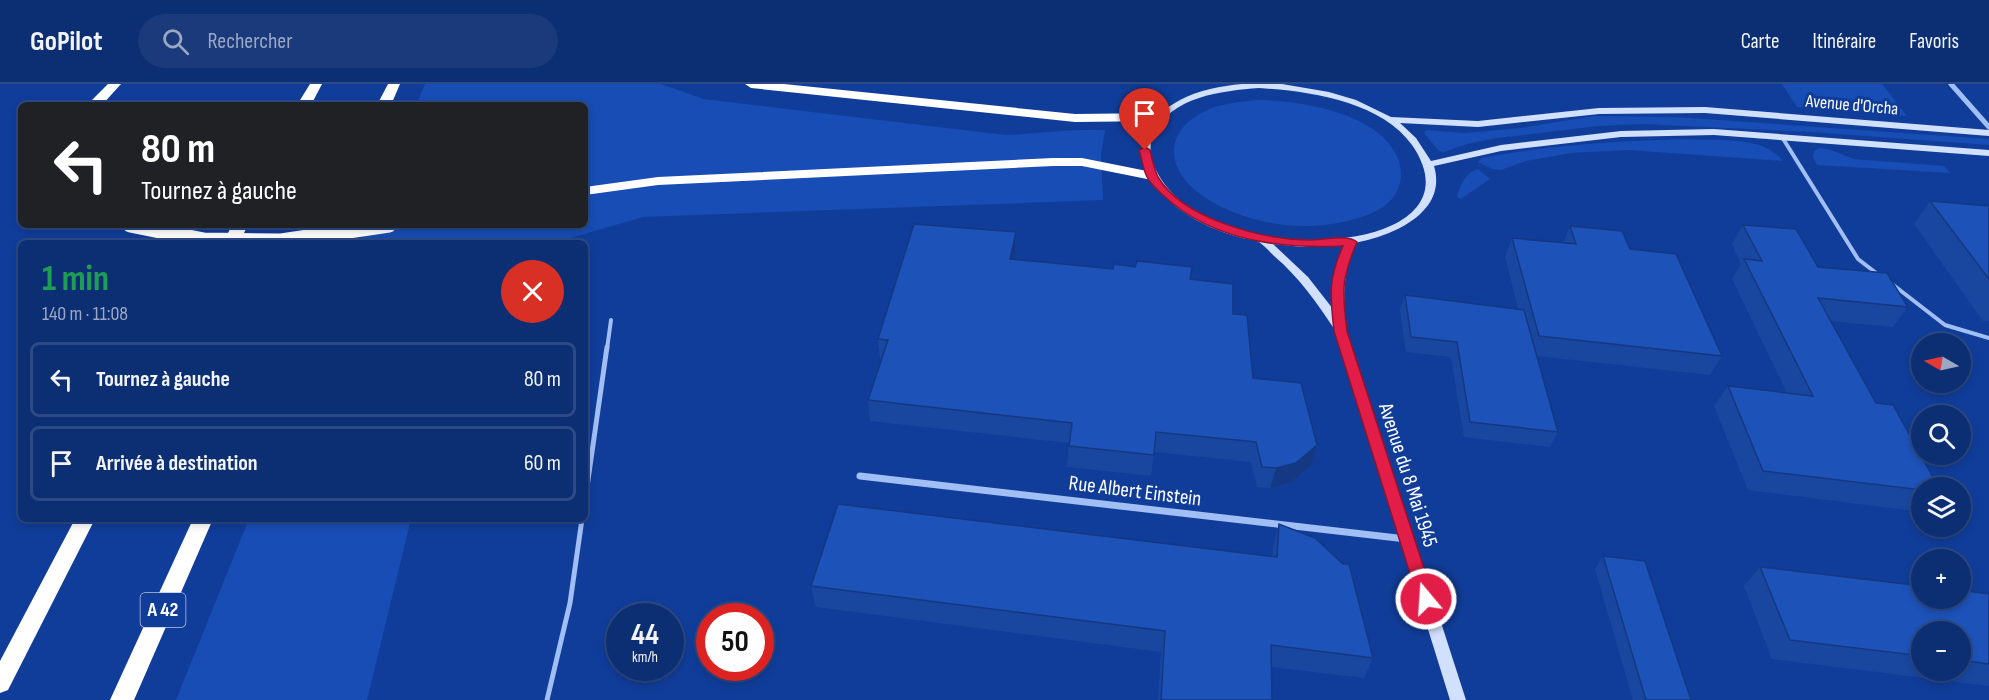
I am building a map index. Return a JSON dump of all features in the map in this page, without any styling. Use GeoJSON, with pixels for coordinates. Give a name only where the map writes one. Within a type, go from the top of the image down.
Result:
{"type":"FeatureCollection","features":[{"type":"Feature","properties":{"kind":"highway"},"geometry":{"type":"LineString","coordinates":[[97,102],[115,84]]}},
{"type":"Feature","properties":{"kind":"highway"},"geometry":{"type":"LineString","coordinates":[[306,102],[316,84]]}},
{"type":"Feature","properties":{"kind":"highway"},"geometry":{"type":"LineString","coordinates":[[385,102],[393,84]]}},
{"type":"Feature","properties":{"kind":"highway"},"geometry":{"type":"LineString","coordinates":[[752,84],[1075,118],[1160,117]]}},
{"type":"Feature","properties":{"kind":"highway"},"geometry":{"type":"LineString","coordinates":[[588,191],[658,181],[1053,162],[1082,162],[1152,176]]}},
{"type":"Feature","properties":{"kind":"highway"},"geometry":{"type":"LineString","coordinates":[[145,228],[204,240]]}},
{"type":"Feature","properties":{"kind":"highway"},"geometry":{"type":"LineString","coordinates":[[288,240],[369,228]]}},
{"type":"Feature","properties":{"kind":"highway"},"geometry":{"type":"LineString","coordinates":[[0,683],[83,522]]}},
{"type":"Feature","properties":{"kind":"highway","name":"A 42"},"geometry":{"type":"LineString","coordinates":[[123,700],[202,522]]}},
{"type":"Feature","properties":{"kind":"main road"},"geometry":{"type":"LineString","coordinates":[[1294,86],[1356,103],[1389,120],[1414,141],[1429,164],[1431,175],[1428,197],[1413,216],[1387,232],[1351,242],[1310,244],[1258,238],[1219,226],[1191,213],[1161,189],[1152,176],[1145,150],[1146,138],[1160,117],[1185,100],[1222,87],[1294,86]]}},
{"type":"Feature","properties":{"kind":"main road","name":"Avenue d'Orcha"},"geometry":{"type":"LineString","coordinates":[[1389,120],[1478,124],[1599,111],[1706,110],[1989,133]]}},
{"type":"Feature","properties":{"kind":"main road","name":"Avenue d'Orcha"},"geometry":{"type":"LineString","coordinates":[[1429,164],[1501,148],[1621,134],[1714,132],[1989,153]]}},
{"type":"Feature","properties":{"kind":"main road","name":"Avenue du 8 Mai 1945"},"geometry":{"type":"LineString","coordinates":[[1258,238],[1296,268],[1316,291],[1341,331]]}},
{"type":"Feature","properties":{"kind":"main road","name":"Avenue du 8 Mai 1945"},"geometry":{"type":"LineString","coordinates":[[1351,242],[1339,269],[1336,293],[1341,331],[1458,700]]}},
{"type":"Feature","properties":{"kind":"street"},"geometry":{"type":"LineString","coordinates":[[1951,84],[1989,127]]}},
{"type":"Feature","properties":{"kind":"street","name":"Rue Albert Einstein"},"geometry":{"type":"LineString","coordinates":[[860,476],[1406,539]]}},
{"type":"Feature","properties":{"kind":"lane"},"geometry":{"type":"LineString","coordinates":[[1782,137],[1858,259],[1945,325],[1989,338]]}},
{"type":"Feature","properties":{"kind":"lane"},"geometry":{"type":"LineString","coordinates":[[588,480],[611,320]]}},
{"type":"Feature","properties":{"kind":"lane"},"geometry":{"type":"LineString","coordinates":[[548,700],[570,603],[582,522]]}},
{"type":"Feature","properties":{"kind":"shaded area"},"geometry":{"type":"Polygon","coordinates":[[[425,84],[661,84],[704,99],[1005,135],[1105,130],[1101,154],[1103,200],[643,217],[563,240],[362,240],[367,228],[588,228],[588,102],[417,102],[425,84]]]}},
{"type":"Feature","properties":{"kind":"shaded area"},"geometry":{"type":"Polygon","coordinates":[[[1782,84],[1882,84],[1907,116],[1797,107],[1782,84]]]}},
{"type":"Feature","properties":{"kind":"shaded area"},"geometry":{"type":"Polygon","coordinates":[[[1256,100],[1295,103],[1338,112],[1376,131],[1390,145],[1399,161],[1400,181],[1395,195],[1381,208],[1363,217],[1326,225],[1308,226],[1253,219],[1235,213],[1203,196],[1180,173],[1175,161],[1174,149],[1177,137],[1196,116],[1212,108],[1256,100]]]}},
{"type":"Feature","properties":{"kind":"shaded area"},"geometry":{"type":"Polygon","coordinates":[[[1593,116],[1676,117],[1989,139],[1989,145],[1811,132],[1643,124],[1598,126],[1498,138],[1467,144],[1444,152],[1439,151],[1424,133],[1426,130],[1465,133],[1521,128],[1593,116]]]}},
{"type":"Feature","properties":{"kind":"shaded area"},"geometry":{"type":"Polygon","coordinates":[[[1686,139],[1751,143],[1775,153],[1783,161],[1628,150],[1571,153],[1526,161],[1501,170],[1492,169],[1478,162],[1482,158],[1558,147],[1609,142],[1686,139]]]}},
{"type":"Feature","properties":{"kind":"shaded area"},"geometry":{"type":"Polygon","coordinates":[[[1819,148],[1854,159],[1944,166],[1950,173],[1817,165],[1813,157],[1814,151],[1819,148]]]}},
{"type":"Feature","properties":{"kind":"shaded area"},"geometry":{"type":"Polygon","coordinates":[[[1478,169],[1490,179],[1461,199],[1457,197],[1464,180],[1478,169]]]}},
{"type":"Feature","properties":{"kind":"shaded area"},"geometry":{"type":"Polygon","coordinates":[[[248,522],[410,522],[367,700],[176,700],[248,522]]]}},
{"type":"Feature","properties":{"kind":"building"},"geometry":{"type":"Polygon","coordinates":[[[1930,201],[1989,206],[1989,279],[1930,201]]]}},
{"type":"Feature","properties":{"kind":"building"},"geometry":{"type":"Polygon","coordinates":[[[914,224],[1016,232],[1010,259],[1113,269],[1114,264],[1135,267],[1137,261],[1192,267],[1190,279],[1233,284],[1233,314],[1247,315],[1253,378],[1301,383],[1317,445],[1296,463],[1276,468],[1262,467],[1256,442],[1156,432],[1154,455],[1069,446],[1072,423],[868,400],[888,340],[878,339],[914,224]]]}},
{"type":"Feature","properties":{"kind":"building"},"geometry":{"type":"Polygon","coordinates":[[[1743,225],[1796,229],[1818,267],[1887,273],[1908,307],[1818,298],[1876,403],[1893,405],[1911,437],[1911,465],[1926,465],[1933,477],[1911,477],[1911,489],[1763,471],[1728,386],[1813,396],[1744,259],[1762,261],[1743,225]]]}},
{"type":"Feature","properties":{"kind":"building"},"geometry":{"type":"Polygon","coordinates":[[[1570,226],[1622,231],[1630,249],[1676,254],[1722,356],[1539,336],[1512,238],[1576,244],[1570,226]]]}},
{"type":"Feature","properties":{"kind":"building"},"geometry":{"type":"Polygon","coordinates":[[[1405,295],[1524,310],[1558,432],[1470,422],[1457,342],[1411,337],[1405,295]]]}},
{"type":"Feature","properties":{"kind":"building"},"geometry":{"type":"Polygon","coordinates":[[[838,504],[1277,557],[1279,524],[1315,538],[1343,564],[1349,564],[1373,658],[1271,645],[1272,700],[1161,700],[1165,631],[811,586],[838,504]]]}},
{"type":"Feature","properties":{"kind":"building"},"geometry":{"type":"Polygon","coordinates":[[[1603,556],[1645,561],[1691,700],[1646,700],[1603,556]]]}},
{"type":"Feature","properties":{"kind":"building"},"geometry":{"type":"Polygon","coordinates":[[[1760,567],[1911,585],[1911,609],[1971,609],[1971,592],[1989,594],[1989,664],[1971,662],[1971,621],[1911,621],[1911,655],[1790,640],[1760,567]]]}},
{"type":"Feature","properties":{"kind":"route"},"geometry":{"type":"LineString","coordinates":[[1145,150],[1146,163],[1161,189],[1191,213],[1211,223],[1258,238],[1284,242],[1310,244],[1351,242],[1339,269],[1336,293],[1341,331],[1426,599]]}}]}
